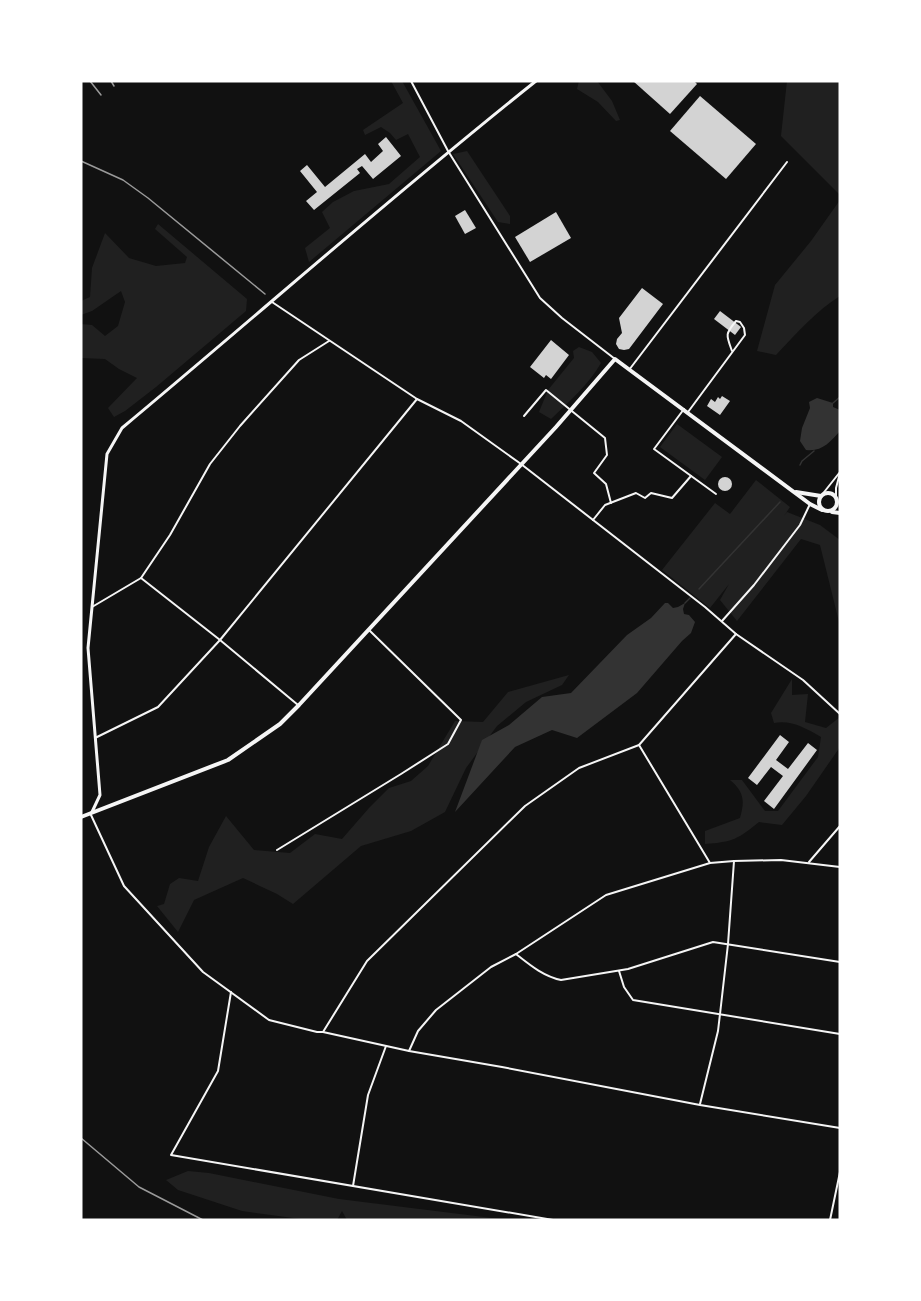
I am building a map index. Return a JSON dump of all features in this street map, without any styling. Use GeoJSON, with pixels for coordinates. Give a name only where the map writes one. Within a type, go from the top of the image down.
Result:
{"type":"FeatureCollection","features":[{"type":"Feature","properties":{"kind":"main road"},"geometry":{"type":"LineString","coordinates":[[81,818],[228,760],[280,724],[615,359],[810,504],[822,510],[840,513]]}},
{"type":"Feature","properties":{"kind":"main road"},"geometry":{"type":"LineString","coordinates":[[795,491],[821,496],[829,492],[838,499],[836,508],[828,511]]}},
{"type":"Feature","properties":{"kind":"main road"},"geometry":{"type":"LineString","coordinates":[[821,496],[819,504],[822,510]]}},
{"type":"Feature","properties":{"kind":"street"},"geometry":{"type":"LineString","coordinates":[[411,81],[448,151],[540,298],[615,359]]}},
{"type":"Feature","properties":{"kind":"street"},"geometry":{"type":"LineString","coordinates":[[536,81],[448,151],[122,428],[107,454],[88,648],[100,795],[91,814],[124,886],[203,972],[269,1020],[409,1051],[502,1066],[700,1105],[840,1128]]}},
{"type":"Feature","properties":{"kind":"street"},"geometry":{"type":"LineString","coordinates":[[629,370],[787,162]]}},
{"type":"Feature","properties":{"kind":"street"},"geometry":{"type":"LineString","coordinates":[[272,302],[417,399],[461,421],[521,464],[705,607],[736,634],[803,680],[840,714]]}},
{"type":"Feature","properties":{"kind":"street"},"geometry":{"type":"LineString","coordinates":[[716,494],[654,449],[718,373],[745,335],[744,328],[740,322],[736,321],[727,332],[732,351]]}},
{"type":"Feature","properties":{"kind":"street"},"geometry":{"type":"LineString","coordinates":[[92,607],[141,578],[170,535],[210,464],[240,426],[299,360],[329,341]]}},
{"type":"Feature","properties":{"kind":"street"},"geometry":{"type":"LineString","coordinates":[[524,416],[546,390],[605,438],[607,455],[594,473],[606,484],[611,502]]}},
{"type":"Feature","properties":{"kind":"street"},"geometry":{"type":"LineString","coordinates":[[95,738],[158,707],[220,640],[417,399]]}},
{"type":"Feature","properties":{"kind":"street"},"geometry":{"type":"LineString","coordinates":[[821,496],[840,472]]}},
{"type":"Feature","properties":{"kind":"street"},"geometry":{"type":"LineString","coordinates":[[838,499],[836,488],[840,472]]}},
{"type":"Feature","properties":{"kind":"street"},"geometry":{"type":"LineString","coordinates":[[593,520],[605,505],[636,493],[645,498],[651,493],[672,498],[691,476]]}},
{"type":"Feature","properties":{"kind":"street"},"geometry":{"type":"LineString","coordinates":[[722,621],[754,585],[800,525],[810,504]]}},
{"type":"Feature","properties":{"kind":"street"},"geometry":{"type":"LineString","coordinates":[[141,578],[299,705]]}},
{"type":"Feature","properties":{"kind":"street"},"geometry":{"type":"LineString","coordinates":[[277,850],[448,744],[461,720],[368,629]]}},
{"type":"Feature","properties":{"kind":"street"},"geometry":{"type":"LineString","coordinates":[[323,1032],[368,961],[525,806],[579,768],[639,745],[736,634]]}},
{"type":"Feature","properties":{"kind":"street"},"geometry":{"type":"LineString","coordinates":[[81,650],[88,648]]}},
{"type":"Feature","properties":{"kind":"street"},"geometry":{"type":"LineString","coordinates":[[639,745],[710,863]]}},
{"type":"Feature","properties":{"kind":"street"},"geometry":{"type":"LineString","coordinates":[[808,862],[840,826]]}},
{"type":"Feature","properties":{"kind":"street"},"geometry":{"type":"LineString","coordinates":[[409,1051],[418,1031],[436,1010],[491,967],[516,954],[606,895],[710,863],[782,860],[840,867]]}},
{"type":"Feature","properties":{"kind":"street"},"geometry":{"type":"LineString","coordinates":[[700,1105],[718,1031],[728,944],[734,861]]}},
{"type":"Feature","properties":{"kind":"street"},"geometry":{"type":"LineString","coordinates":[[516,954],[550,978],[561,980],[619,971],[713,942],[840,962]]}},
{"type":"Feature","properties":{"kind":"street"},"geometry":{"type":"LineString","coordinates":[[619,971],[624,987],[633,1000],[840,1034]]}},
{"type":"Feature","properties":{"kind":"street"},"geometry":{"type":"LineString","coordinates":[[231,993],[218,1071],[171,1155],[553,1220]]}},
{"type":"Feature","properties":{"kind":"street"},"geometry":{"type":"LineString","coordinates":[[353,1186],[368,1095],[386,1046]]}},
{"type":"Feature","properties":{"kind":"street"},"geometry":{"type":"LineString","coordinates":[[830,1220],[840,1172]]}},
{"type":"Feature","properties":{"kind":"shaded area"},"geometry":{"type":"Polygon","coordinates":[[[391,81],[402,81],[441,151],[309,262],[305,248],[330,228],[322,212],[333,202],[354,191],[389,184],[420,157],[408,134],[396,140],[381,127],[365,135],[363,130],[403,103],[391,81]]]}},
{"type":"Feature","properties":{"kind":"shaded area"},"geometry":{"type":"Polygon","coordinates":[[[579,81],[597,81],[612,101],[620,120],[616,121],[598,102],[577,89],[579,81]]]}},
{"type":"Feature","properties":{"kind":"shaded area"},"geometry":{"type":"Polygon","coordinates":[[[787,81],[840,81],[840,195],[781,136],[787,81]]]}},
{"type":"Feature","properties":{"kind":"shaded area"},"geometry":{"type":"Polygon","coordinates":[[[467,151],[510,216],[510,224],[498,222],[453,154],[467,151]]]}},
{"type":"Feature","properties":{"kind":"shaded area"},"geometry":{"type":"Polygon","coordinates":[[[840,200],[840,296],[814,316],[776,355],[757,351],[775,285],[811,241],[840,200]]]}},
{"type":"Feature","properties":{"kind":"shaded area"},"geometry":{"type":"Polygon","coordinates":[[[158,224],[247,299],[246,311],[156,387],[114,417],[108,408],[137,378],[105,359],[81,358],[81,324],[92,325],[105,336],[118,326],[125,302],[121,291],[92,311],[81,315],[81,301],[90,297],[92,268],[105,233],[129,258],[156,266],[185,263],[187,257],[155,229],[158,224]]]}},
{"type":"Feature","properties":{"kind":"shaded area"},"geometry":{"type":"Polygon","coordinates":[[[579,347],[592,352],[601,363],[585,385],[551,419],[539,412],[548,390],[574,358],[573,351],[579,347]]]}},
{"type":"Feature","properties":{"kind":"shaded area"},"geometry":{"type":"Polygon","coordinates":[[[817,398],[833,403],[833,407],[840,410],[840,431],[821,448],[806,450],[800,441],[802,428],[810,408],[809,402],[817,398]]]}},
{"type":"Feature","properties":{"kind":"shaded area"},"geometry":{"type":"Polygon","coordinates":[[[677,424],[722,457],[705,480],[660,447],[677,424]]]}},
{"type":"Feature","properties":{"kind":"shaded area"},"geometry":{"type":"Polygon","coordinates":[[[756,480],[790,507],[784,516],[787,512],[820,525],[840,540],[840,626],[820,545],[801,539],[737,621],[720,600],[729,584],[710,608],[662,570],[715,503],[730,514],[756,480]]]}},
{"type":"Feature","properties":{"kind":"shaded area"},"geometry":{"type":"Polygon","coordinates":[[[665,603],[673,608],[685,603],[684,614],[689,615],[695,622],[691,633],[637,693],[577,738],[552,730],[515,747],[455,812],[482,740],[509,725],[542,697],[571,693],[627,635],[651,618],[665,603]]]}},
{"type":"Feature","properties":{"kind":"shaded area"},"geometry":{"type":"Polygon","coordinates":[[[569,675],[562,685],[526,702],[497,726],[466,768],[445,812],[411,831],[361,846],[293,904],[243,878],[194,900],[178,932],[157,906],[164,904],[170,884],[179,878],[198,881],[209,847],[226,816],[254,850],[290,853],[315,834],[342,839],[389,788],[411,781],[428,766],[455,721],[483,722],[508,692],[569,675]]]}},
{"type":"Feature","properties":{"kind":"shaded area"},"geometry":{"type":"Polygon","coordinates":[[[792,679],[792,695],[808,694],[805,722],[826,728],[840,717],[840,747],[806,796],[782,825],[759,822],[735,839],[705,844],[705,831],[740,818],[743,806],[741,793],[730,780],[742,780],[765,811],[778,811],[818,757],[821,737],[793,724],[774,723],[771,713],[792,679]]]}},
{"type":"Feature","properties":{"kind":"shaded area"},"geometry":{"type":"Polygon","coordinates":[[[188,1171],[209,1173],[339,1199],[508,1220],[347,1220],[342,1211],[337,1220],[308,1220],[242,1211],[178,1190],[166,1180],[188,1171]]]}},
{"type":"Feature","properties":{"kind":"building"},"geometry":{"type":"Polygon","coordinates":[[[633,81],[694,81],[697,84],[670,114],[633,81]]]}},
{"type":"Feature","properties":{"kind":"building"},"geometry":{"type":"Polygon","coordinates":[[[700,96],[756,144],[726,179],[670,131],[700,96]]]}},
{"type":"Feature","properties":{"kind":"building"},"geometry":{"type":"Polygon","coordinates":[[[386,137],[401,156],[373,179],[362,166],[357,169],[360,173],[314,210],[306,201],[317,192],[300,171],[307,165],[325,187],[365,154],[371,162],[383,151],[378,144],[386,137]]]}},
{"type":"Feature","properties":{"kind":"building"},"geometry":{"type":"Polygon","coordinates":[[[465,210],[476,228],[465,234],[455,216],[465,210]]]}},
{"type":"Feature","properties":{"kind":"building"},"geometry":{"type":"Polygon","coordinates":[[[556,212],[571,238],[530,262],[515,237],[556,212]]]}},
{"type":"Feature","properties":{"kind":"building"},"geometry":{"type":"Polygon","coordinates":[[[642,288],[663,304],[629,349],[619,349],[616,344],[622,333],[619,318],[642,288]]]}},
{"type":"Feature","properties":{"kind":"building"},"geometry":{"type":"Polygon","coordinates":[[[720,311],[741,327],[735,335],[714,319],[720,311]]]}},
{"type":"Feature","properties":{"kind":"building"},"geometry":{"type":"Polygon","coordinates":[[[551,340],[569,355],[551,379],[546,375],[544,378],[530,367],[551,340]]]}},
{"type":"Feature","properties":{"kind":"building"},"geometry":{"type":"Polygon","coordinates":[[[722,396],[730,401],[720,415],[707,406],[711,399],[715,402],[718,397],[720,399],[722,396]]]}},
{"type":"Feature","properties":{"kind":"building"},"geometry":{"type":"Polygon","coordinates":[[[722,477],[728,477],[732,484],[728,491],[722,491],[718,487],[718,481],[722,477]]]}},
{"type":"Feature","properties":{"kind":"building"},"geometry":{"type":"Polygon","coordinates":[[[780,735],[789,742],[776,760],[788,769],[808,743],[817,750],[774,809],[764,801],[783,776],[771,767],[757,785],[748,778],[780,735]]]}},
{"type":"Feature","properties":{"kind":"waterway"},"geometry":{"type":"LineString","coordinates":[[833,403],[840,397]]}},
{"type":"Feature","properties":{"kind":"waterway"},"geometry":{"type":"LineString","coordinates":[[800,465],[814,451]]}},
{"type":"Feature","properties":{"kind":"waterway"},"geometry":{"type":"LineString","coordinates":[[699,589],[780,502]]}},
{"type":"Feature","properties":{"kind":"waterway"},"geometry":{"type":"LineString","coordinates":[[685,603],[690,598]]}},
{"type":"Feature","properties":{"kind":"railway"},"geometry":{"type":"LineString","coordinates":[[90,81],[101,95]]}},
{"type":"Feature","properties":{"kind":"railway"},"geometry":{"type":"LineString","coordinates":[[111,81],[114,86]]}},
{"type":"Feature","properties":{"kind":"railway"},"geometry":{"type":"LineString","coordinates":[[81,161],[123,180],[148,198],[265,294]]}},
{"type":"Feature","properties":{"kind":"railway"},"geometry":{"type":"LineString","coordinates":[[81,1138],[139,1187],[203,1220]]}}]}
